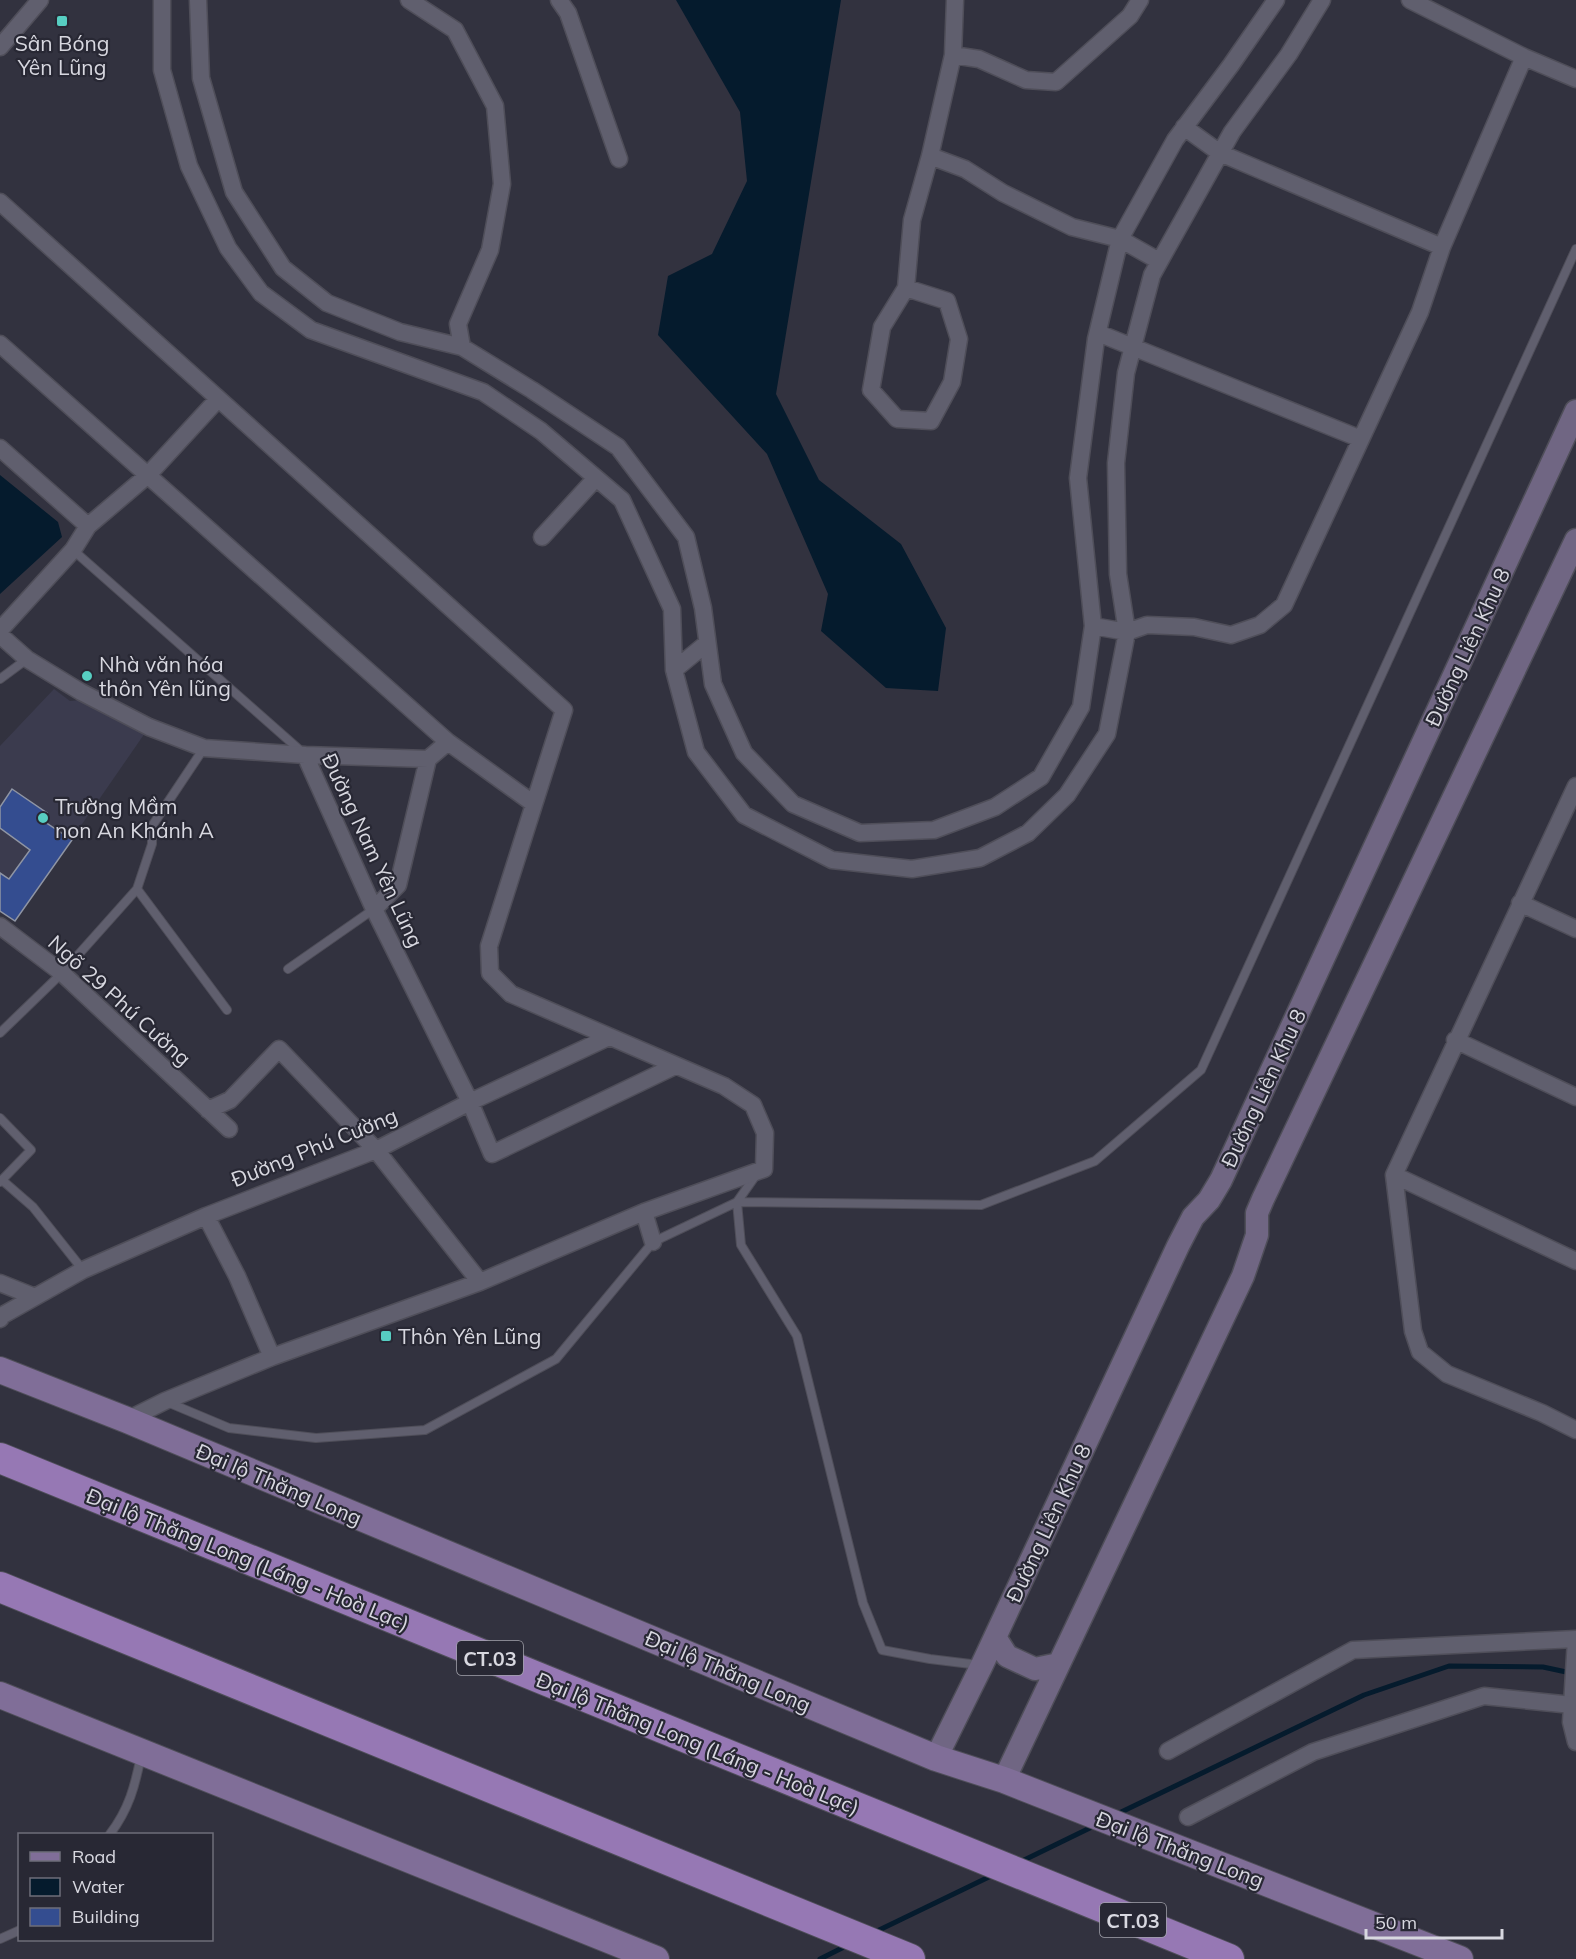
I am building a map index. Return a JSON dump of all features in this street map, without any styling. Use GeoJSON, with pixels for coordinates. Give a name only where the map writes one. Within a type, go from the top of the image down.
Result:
{"type":"FeatureCollection","features":[{"type":"Feature","properties":{"kind":"highway","name":"Đại lộ Thăng Long (Láng - Hoà Lạc)"},"geometry":{"type":"LineString","coordinates":[[0,1458],[1229,1959]]}},
{"type":"Feature","properties":{"kind":"highway"},"geometry":{"type":"LineString","coordinates":[[0,1587],[908,1958]]}},
{"type":"Feature","properties":{"kind":"main road","name":"Đại lộ Thăng Long"},"geometry":{"type":"LineString","coordinates":[[0,1370],[127,1420],[936,1758],[1004,1780],[1460,1959]]}},
{"type":"Feature","properties":{"kind":"main road"},"geometry":{"type":"LineString","coordinates":[[0,1695],[656,1959]]}},
{"type":"Feature","properties":{"kind":"street"},"geometry":{"type":"LineString","coordinates":[[0,47],[40,0]]}},
{"type":"Feature","properties":{"kind":"street"},"geometry":{"type":"LineString","coordinates":[[162,0],[162,70],[189,166],[228,248],[261,293],[311,330],[483,393],[541,431],[622,500],[672,609],[674,670],[696,752],[744,815],[832,860],[912,869],[980,858],[1028,833],[1067,795],[1107,734],[1127,632],[1118,574],[1116,463],[1125,373],[1152,275],[1232,132],[1289,54],[1322,0]]}},
{"type":"Feature","properties":{"kind":"street"},"geometry":{"type":"LineString","coordinates":[[198,0],[201,78],[234,192],[283,268],[327,303],[400,332],[462,347],[618,447],[686,537],[703,608],[713,684],[744,753],[793,804],[860,833],[934,830],[995,807],[1041,777],[1081,707],[1093,626],[1078,478],[1098,333],[1120,239],[1175,140],[1268,15],[1276,0]]}},
{"type":"Feature","properties":{"kind":"street"},"geometry":{"type":"LineString","coordinates":[[410,0],[455,30],[495,106],[502,184],[490,250],[458,324],[462,347]]}},
{"type":"Feature","properties":{"kind":"street"},"geometry":{"type":"LineString","coordinates":[[559,0],[568,13],[619,159]]}},
{"type":"Feature","properties":{"kind":"street"},"geometry":{"type":"LineString","coordinates":[[906,288],[947,301],[959,339],[952,382],[931,421],[897,419],[871,390],[882,327],[906,288],[912,220],[930,156],[953,55],[956,0]]}},
{"type":"Feature","properties":{"kind":"street"},"geometry":{"type":"LineString","coordinates":[[953,55],[979,59],[1026,80],[1056,82],[1130,16],[1140,0]]}},
{"type":"Feature","properties":{"kind":"street"},"geometry":{"type":"LineString","coordinates":[[1410,0],[1524,57],[1576,79]]}},
{"type":"Feature","properties":{"kind":"street"},"geometry":{"type":"LineString","coordinates":[[1093,626],[1127,632],[1147,625],[1194,627],[1232,635],[1260,626],[1284,605],[1420,312],[1442,247],[1524,57]]}},
{"type":"Feature","properties":{"kind":"street"},"geometry":{"type":"LineString","coordinates":[[1185,127],[1220,153],[1442,247]]}},
{"type":"Feature","properties":{"kind":"street"},"geometry":{"type":"LineString","coordinates":[[930,156],[966,169],[1003,193],[1071,227],[1120,239],[1159,261]]}},
{"type":"Feature","properties":{"kind":"street"},"geometry":{"type":"LineString","coordinates":[[0,202],[564,710],[489,946],[490,973],[511,994],[724,1086],[753,1105],[765,1133],[764,1168],[644,1212],[480,1282],[272,1357],[165,1401],[127,1420]]}},
{"type":"Feature","properties":{"kind":"street"},"geometry":{"type":"LineString","coordinates":[[1098,333],[1361,439]]}},
{"type":"Feature","properties":{"kind":"street"},"geometry":{"type":"LineString","coordinates":[[0,344],[448,742],[534,804]]}},
{"type":"Feature","properties":{"kind":"street"},"geometry":{"type":"LineString","coordinates":[[0,632],[73,550],[88,526],[148,476],[218,399]]}},
{"type":"Feature","properties":{"kind":"street","name":"Đường Liên Khu 8"},"geometry":{"type":"LineString","coordinates":[[936,1758],[982,1665],[1178,1246],[1193,1217],[1209,1200],[1221,1180],[1576,411]]}},
{"type":"Feature","properties":{"kind":"street"},"geometry":{"type":"LineString","coordinates":[[0,448],[88,526]]}},
{"type":"Feature","properties":{"kind":"street"},"geometry":{"type":"LineString","coordinates":[[542,537],[597,478]]}},
{"type":"Feature","properties":{"kind":"street"},"geometry":{"type":"LineString","coordinates":[[1004,1780],[1244,1276],[1257,1235],[1257,1213],[1263,1199],[1576,540]]}},
{"type":"Feature","properties":{"kind":"street","name":"Đường Nam Yên Lũng"},"geometry":{"type":"LineString","coordinates":[[0,632],[27,659],[81,692],[150,727],[204,748],[304,755],[374,909],[470,1102],[492,1154],[675,1066]]}},
{"type":"Feature","properties":{"kind":"street"},"geometry":{"type":"LineString","coordinates":[[674,670],[707,642]]}},
{"type":"Feature","properties":{"kind":"street"},"geometry":{"type":"LineString","coordinates":[[374,909],[398,885],[428,759],[448,742]]}},
{"type":"Feature","properties":{"kind":"street"},"geometry":{"type":"LineString","coordinates":[[304,755],[428,759]]}},
{"type":"Feature","properties":{"kind":"street"},"geometry":{"type":"LineString","coordinates":[[1576,786],[1455,1040],[1394,1175],[1413,1331],[1420,1352],[1447,1374],[1542,1413],[1576,1430]]}},
{"type":"Feature","properties":{"kind":"street"},"geometry":{"type":"LineString","coordinates":[[1520,903],[1576,929]]}},
{"type":"Feature","properties":{"kind":"street","name":"Ngõ 29 Phú Cường"},"geometry":{"type":"LineString","coordinates":[[0,926],[62,973],[229,1129]]}},
{"type":"Feature","properties":{"kind":"street","name":"Đường Phú Cường"},"geometry":{"type":"LineString","coordinates":[[0,1319],[3,1314],[83,1270],[206,1216],[376,1150],[470,1102],[609,1037]]}},
{"type":"Feature","properties":{"kind":"street"},"geometry":{"type":"LineString","coordinates":[[1455,1040],[1576,1097]]}},
{"type":"Feature","properties":{"kind":"street"},"geometry":{"type":"LineString","coordinates":[[208,1110],[230,1100],[279,1049],[376,1150],[480,1282]]}},
{"type":"Feature","properties":{"kind":"street"},"geometry":{"type":"LineString","coordinates":[[1394,1175],[1576,1261]]}},
{"type":"Feature","properties":{"kind":"street"},"geometry":{"type":"LineString","coordinates":[[644,1212],[653,1242]]}},
{"type":"Feature","properties":{"kind":"street"},"geometry":{"type":"LineString","coordinates":[[206,1216],[237,1275],[272,1357]]}},
{"type":"Feature","properties":{"kind":"street"},"geometry":{"type":"LineString","coordinates":[[0,1283],[34,1297]]}},
{"type":"Feature","properties":{"kind":"street"},"geometry":{"type":"LineString","coordinates":[[995,1637],[1007,1656],[1035,1669],[1059,1664]]}},
{"type":"Feature","properties":{"kind":"street"},"geometry":{"type":"LineString","coordinates":[[1168,1751],[1353,1650],[1576,1639],[1571,1722],[1576,1742]]}},
{"type":"Feature","properties":{"kind":"street"},"geometry":{"type":"LineString","coordinates":[[1188,1817],[1313,1752],[1484,1696],[1572,1706]]}},
{"type":"Feature","properties":{"kind":"lane"},"geometry":{"type":"LineString","coordinates":[[165,1401],[229,1428],[316,1438],[425,1430],[556,1359],[653,1242],[737,1202],[981,1205],[1095,1161],[1201,1070],[1576,249]]}},
{"type":"Feature","properties":{"kind":"lane"},"geometry":{"type":"LineString","coordinates":[[73,550],[304,755]]}},
{"type":"Feature","properties":{"kind":"lane"},"geometry":{"type":"LineString","coordinates":[[0,679],[27,659]]}},
{"type":"Feature","properties":{"kind":"lane"},"geometry":{"type":"LineString","coordinates":[[0,1033],[62,973],[137,889],[152,844],[152,826],[204,748]]}},
{"type":"Feature","properties":{"kind":"lane"},"geometry":{"type":"LineString","coordinates":[[137,889],[227,1010]]}},
{"type":"Feature","properties":{"kind":"lane"},"geometry":{"type":"LineString","coordinates":[[288,969],[374,909]]}},
{"type":"Feature","properties":{"kind":"lane"},"geometry":{"type":"LineString","coordinates":[[0,1118],[31,1150],[1,1181],[33,1207],[83,1270]]}},
{"type":"Feature","properties":{"kind":"lane"},"geometry":{"type":"LineString","coordinates":[[764,1168],[755,1176],[737,1202],[741,1245],[797,1336],[863,1603],[882,1650],[982,1665]]}},
{"type":"Feature","properties":{"kind":"lane"},"geometry":{"type":"LineString","coordinates":[[111,1833],[120,1821],[134,1792],[141,1752]]}},
{"type":"Feature","properties":{"kind":"lane"},"geometry":{"type":"LineString","coordinates":[[0,1939],[18,1931]]}},
{"type":"Feature","properties":{"kind":"shaded area","name":"Trường Mầm non An Khánh A"},"geometry":{"type":"Polygon","coordinates":[[[54,689],[70,701],[81,700],[145,733],[15,921],[0,911],[0,746],[54,689]]]}},
{"type":"Feature","properties":{"kind":"water"},"geometry":{"type":"Polygon","coordinates":[[[676,0],[841,0],[776,394],[819,480],[901,544],[946,628],[938,691],[886,688],[821,631],[828,594],[767,454],[658,335],[668,276],[712,254],[747,181],[740,112],[676,0]]]}},
{"type":"Feature","properties":{"kind":"water"},"geometry":{"type":"Polygon","coordinates":[[[0,475],[58,522],[62,537],[0,594],[0,475]]]}},
{"type":"Feature","properties":{"kind":"building"},"geometry":{"type":"Polygon","coordinates":[[[12,789],[47,813],[42,820],[72,840],[15,921],[0,911],[0,873],[9,879],[30,850],[0,828],[0,807],[12,789]]]}},
{"type":"Feature","properties":{"kind":"waterway"},"geometry":{"type":"LineString","coordinates":[[1115,1815],[1364,1695],[1449,1666],[1543,1667],[1571,1673]]}},
{"type":"Feature","properties":{"kind":"waterway"},"geometry":{"type":"LineString","coordinates":[[1018,1863],[1096,1825]]}},
{"type":"Feature","properties":{"kind":"waterway"},"geometry":{"type":"LineString","coordinates":[[875,1932],[993,1875]]}},
{"type":"Feature","properties":{"kind":"waterway"},"geometry":{"type":"LineString","coordinates":[[820,1959],[848,1945]]}},
{"type":"Feature","properties":{"kind":"place","name":"Sân Bóng Yên Lũng"},"geometry":{"type":"Point","coordinates":[62,21]}},
{"type":"Feature","properties":{"kind":"place","name":"Nhà văn hóa thôn Yên lũng"},"geometry":{"type":"Point","coordinates":[87,676]}},
{"type":"Feature","properties":{"kind":"place","name":"Trường Mầm non An Khánh A"},"geometry":{"type":"Point","coordinates":[43,818]}},
{"type":"Feature","properties":{"kind":"place","name":"Thôn Yên Lũng"},"geometry":{"type":"Point","coordinates":[386,1336]}}]}
